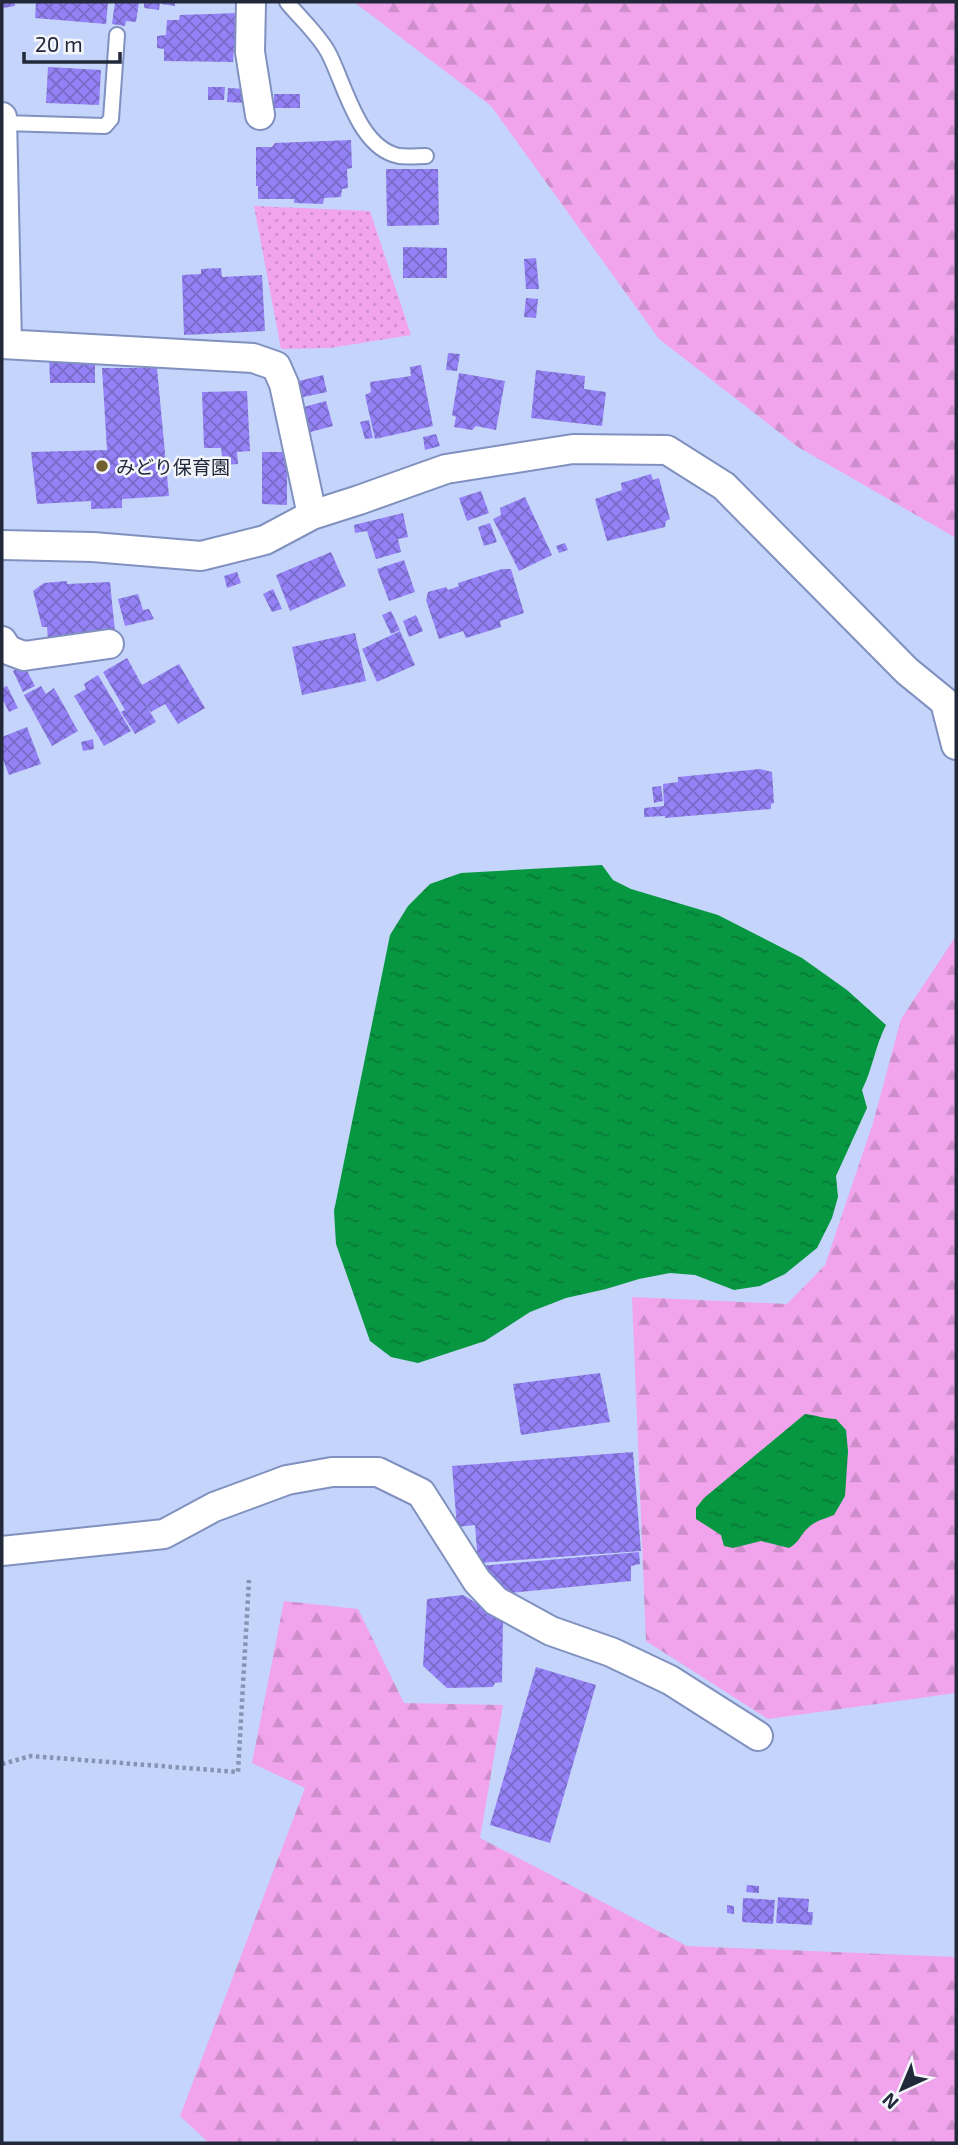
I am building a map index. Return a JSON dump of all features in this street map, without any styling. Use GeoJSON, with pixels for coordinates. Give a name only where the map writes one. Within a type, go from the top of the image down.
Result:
{"type":"FeatureCollection","features":[{"type":"Feature","properties":{"kind":"street"},"geometry":{"type":"LineString","coordinates":[[251,2],[250,52],[260,115]]}},
{"type":"Feature","properties":{"kind":"street"},"geometry":{"type":"LineString","coordinates":[[2,117],[5,344],[253,358],[276,366],[284,384],[312,515]]}},
{"type":"Feature","properties":{"kind":"street"},"geometry":{"type":"LineString","coordinates":[[2,545],[93,547],[201,556],[265,540],[312,515],[446,469],[573,449],[667,450],[724,486],[907,671],[945,702],[956,745]]}},
{"type":"Feature","properties":{"kind":"street"},"geometry":{"type":"LineString","coordinates":[[2,641],[8,650],[24,656],[109,644]]}},
{"type":"Feature","properties":{"kind":"street"},"geometry":{"type":"LineString","coordinates":[[2,1551],[164,1534],[214,1507],[287,1480],[332,1472],[378,1472],[421,1493],[477,1581],[496,1601],[551,1631],[611,1652],[670,1680],[758,1736]]}},
{"type":"Feature","properties":{"kind":"lane"},"geometry":{"type":"LineString","coordinates":[[287,2],[327,50],[368,136],[397,156],[426,156]]}},
{"type":"Feature","properties":{"kind":"lane"},"geometry":{"type":"LineString","coordinates":[[3,123],[105,126],[111,119],[117,35]]}},
{"type":"Feature","properties":{"kind":"path"},"geometry":{"type":"LineString","coordinates":[[2,1764],[31,1756],[238,1772],[249,1580]]}},
{"type":"Feature","properties":{"kind":"green space"},"geometry":{"type":"Polygon","coordinates":[[[354,2],[956,2],[956,538],[798,447],[659,339],[491,106],[354,2]]]}},
{"type":"Feature","properties":{"kind":"green space"},"geometry":{"type":"Polygon","coordinates":[[[254,206],[370,211],[411,335],[330,348],[281,349],[254,206]]]}},
{"type":"Feature","properties":{"kind":"green space"},"geometry":{"type":"Polygon","coordinates":[[[956,936],[956,1693],[768,1719],[646,1641],[632,1297],[787,1304],[825,1265],[873,1123],[901,1019],[956,936]]]}},
{"type":"Feature","properties":{"kind":"green space"},"geometry":{"type":"Polygon","coordinates":[[[284,1601],[358,1609],[404,1703],[503,1705],[480,1838],[687,1946],[956,1957],[956,2143],[209,2143],[180,2116],[305,1788],[252,1763],[284,1601]]]}},
{"type":"Feature","properties":{"kind":"water"},"geometry":{"type":"Polygon","coordinates":[[[602,865],[613,880],[631,889],[718,915],[802,958],[847,990],[886,1025],[862,1090],[867,1108],[836,1176],[838,1197],[832,1218],[817,1248],[785,1274],[760,1286],[734,1290],[695,1275],[670,1273],[566,1298],[530,1312],[485,1341],[418,1363],[391,1357],[370,1341],[336,1244],[334,1211],[390,935],[408,906],[430,884],[461,873],[602,865]]]}},
{"type":"Feature","properties":{"kind":"water"},"geometry":{"type":"Polygon","coordinates":[[[805,1414],[836,1419],[846,1430],[848,1451],[845,1496],[834,1515],[811,1526],[789,1548],[761,1541],[733,1548],[724,1546],[721,1535],[696,1519],[696,1508],[704,1498],[805,1414]]]}},
{"type":"Feature","properties":{"kind":"building"},"geometry":{"type":"Polygon","coordinates":[[[2,2],[14,2],[15,6],[3,8],[2,2]]]}},
{"type":"Feature","properties":{"kind":"building"},"geometry":{"type":"Polygon","coordinates":[[[36,2],[108,2],[106,24],[35,18],[36,2]]]}},
{"type":"Feature","properties":{"kind":"building"},"geometry":{"type":"Polygon","coordinates":[[[115,2],[139,2],[136,22],[126,21],[125,26],[112,24],[115,2]]]}},
{"type":"Feature","properties":{"kind":"building"},"geometry":{"type":"Polygon","coordinates":[[[144,2],[160,2],[159,10],[144,8],[144,2]]]}},
{"type":"Feature","properties":{"kind":"building"},"geometry":{"type":"Polygon","coordinates":[[[175,2],[175,6],[161,4],[175,2]]]}},
{"type":"Feature","properties":{"kind":"building"},"geometry":{"type":"Polygon","coordinates":[[[238,13],[239,45],[234,46],[233,62],[164,61],[164,49],[157,48],[157,36],[166,35],[167,20],[179,20],[180,15],[238,13]]]}},
{"type":"Feature","properties":{"kind":"building"},"geometry":{"type":"Polygon","coordinates":[[[48,67],[101,70],[99,105],[46,103],[48,67]]]}},
{"type":"Feature","properties":{"kind":"building"},"geometry":{"type":"Polygon","coordinates":[[[208,87],[225,87],[224,100],[208,100],[208,87]]]}},
{"type":"Feature","properties":{"kind":"building"},"geometry":{"type":"Polygon","coordinates":[[[228,88],[245,89],[244,103],[227,102],[228,88]]]}},
{"type":"Feature","properties":{"kind":"building"},"geometry":{"type":"Polygon","coordinates":[[[274,94],[300,94],[300,108],[274,108],[274,94]]]}},
{"type":"Feature","properties":{"kind":"building"},"geometry":{"type":"Polygon","coordinates":[[[351,140],[352,168],[347,169],[348,188],[342,189],[341,197],[324,198],[323,204],[294,203],[294,199],[258,199],[256,147],[272,147],[275,143],[351,140]]]}},
{"type":"Feature","properties":{"kind":"building"},"geometry":{"type":"Polygon","coordinates":[[[386,169],[438,169],[439,225],[387,226],[386,169]]]}},
{"type":"Feature","properties":{"kind":"building"},"geometry":{"type":"Polygon","coordinates":[[[403,247],[447,248],[447,278],[403,278],[403,247]]]}},
{"type":"Feature","properties":{"kind":"building"},"geometry":{"type":"Polygon","coordinates":[[[536,258],[539,289],[526,289],[524,259],[536,258]]]}},
{"type":"Feature","properties":{"kind":"building"},"geometry":{"type":"Polygon","coordinates":[[[221,268],[222,277],[262,275],[265,331],[184,335],[182,275],[201,274],[201,269],[221,268]]]}},
{"type":"Feature","properties":{"kind":"building"},"geometry":{"type":"Polygon","coordinates":[[[526,298],[538,299],[536,318],[524,317],[526,298]]]}},
{"type":"Feature","properties":{"kind":"building"},"geometry":{"type":"Polygon","coordinates":[[[448,353],[460,354],[457,371],[446,370],[448,353]]]}},
{"type":"Feature","properties":{"kind":"building"},"geometry":{"type":"Polygon","coordinates":[[[95,354],[95,383],[50,383],[49,355],[95,354]]]}},
{"type":"Feature","properties":{"kind":"building"},"geometry":{"type":"Polygon","coordinates":[[[421,365],[433,426],[375,439],[365,395],[371,392],[370,382],[411,376],[410,367],[421,365]]]}},
{"type":"Feature","properties":{"kind":"building"},"geometry":{"type":"Polygon","coordinates":[[[102,368],[157,368],[169,496],[122,499],[122,508],[91,509],[91,501],[37,504],[31,452],[107,450],[102,368]]]}},
{"type":"Feature","properties":{"kind":"building"},"geometry":{"type":"Polygon","coordinates":[[[536,370],[585,376],[584,389],[606,392],[602,426],[531,418],[536,370]]]}},
{"type":"Feature","properties":{"kind":"building"},"geometry":{"type":"Polygon","coordinates":[[[459,373],[505,381],[496,430],[476,426],[472,430],[454,427],[456,417],[452,415],[459,373]]]}},
{"type":"Feature","properties":{"kind":"building"},"geometry":{"type":"Polygon","coordinates":[[[323,375],[327,392],[299,398],[295,382],[323,375]]]}},
{"type":"Feature","properties":{"kind":"building"},"geometry":{"type":"Polygon","coordinates":[[[247,391],[250,451],[237,452],[238,464],[223,465],[221,448],[204,448],[202,392],[247,391]]]}},
{"type":"Feature","properties":{"kind":"building"},"geometry":{"type":"Polygon","coordinates":[[[326,401],[333,426],[307,433],[300,408],[326,401]]]}},
{"type":"Feature","properties":{"kind":"building"},"geometry":{"type":"Polygon","coordinates":[[[369,420],[373,438],[365,439],[360,422],[369,420]]]}},
{"type":"Feature","properties":{"kind":"building"},"geometry":{"type":"Polygon","coordinates":[[[436,434],[440,446],[425,450],[423,437],[436,434]]]}},
{"type":"Feature","properties":{"kind":"building"},"geometry":{"type":"Polygon","coordinates":[[[262,452],[287,452],[287,505],[262,504],[262,452]]]}},
{"type":"Feature","properties":{"kind":"building"},"geometry":{"type":"Polygon","coordinates":[[[651,474],[653,480],[659,478],[670,519],[666,521],[665,527],[607,541],[595,499],[622,490],[621,483],[651,474]]]}},
{"type":"Feature","properties":{"kind":"building"},"geometry":{"type":"Polygon","coordinates":[[[481,491],[489,513],[467,521],[459,498],[481,491]]]}},
{"type":"Feature","properties":{"kind":"building"},"geometry":{"type":"Polygon","coordinates":[[[525,497],[552,555],[519,571],[493,519],[501,515],[500,508],[525,497]]]}},
{"type":"Feature","properties":{"kind":"building"},"geometry":{"type":"Polygon","coordinates":[[[403,513],[408,537],[398,539],[401,552],[376,559],[367,531],[355,533],[354,525],[403,513]]]}},
{"type":"Feature","properties":{"kind":"building"},"geometry":{"type":"Polygon","coordinates":[[[490,523],[497,542],[484,546],[478,527],[490,523]]]}},
{"type":"Feature","properties":{"kind":"building"},"geometry":{"type":"Polygon","coordinates":[[[565,543],[568,550],[559,553],[556,546],[565,543]]]}},
{"type":"Feature","properties":{"kind":"building"},"geometry":{"type":"Polygon","coordinates":[[[331,552],[346,586],[290,611],[276,575],[331,552]]]}},
{"type":"Feature","properties":{"kind":"building"},"geometry":{"type":"Polygon","coordinates":[[[404,560],[415,592],[389,601],[377,569],[404,560]]]}},
{"type":"Feature","properties":{"kind":"building"},"geometry":{"type":"Polygon","coordinates":[[[502,569],[511,569],[524,613],[500,621],[501,627],[466,638],[463,631],[439,639],[426,600],[428,592],[446,587],[448,590],[459,586],[458,583],[502,569]]]}},
{"type":"Feature","properties":{"kind":"building"},"geometry":{"type":"Polygon","coordinates":[[[237,572],[241,583],[227,588],[224,576],[237,572]]]}},
{"type":"Feature","properties":{"kind":"building"},"geometry":{"type":"Polygon","coordinates":[[[67,581],[67,584],[110,582],[115,632],[48,639],[47,627],[42,627],[33,591],[44,583],[67,581]]]}},
{"type":"Feature","properties":{"kind":"building"},"geometry":{"type":"Polygon","coordinates":[[[273,589],[282,609],[272,612],[263,594],[273,589]]]}},
{"type":"Feature","properties":{"kind":"building"},"geometry":{"type":"Polygon","coordinates":[[[138,594],[143,610],[149,609],[154,619],[125,626],[118,599],[138,594]]]}},
{"type":"Feature","properties":{"kind":"building"},"geometry":{"type":"Polygon","coordinates":[[[391,611],[400,630],[391,634],[382,615],[391,611]]]}},
{"type":"Feature","properties":{"kind":"building"},"geometry":{"type":"Polygon","coordinates":[[[416,615],[423,631],[409,637],[403,621],[416,615]]]}},
{"type":"Feature","properties":{"kind":"building"},"geometry":{"type":"Polygon","coordinates":[[[400,631],[415,665],[377,682],[362,649],[400,631]]]}},
{"type":"Feature","properties":{"kind":"building"},"geometry":{"type":"Polygon","coordinates":[[[355,633],[366,681],[302,695],[292,647],[355,633]]]}},
{"type":"Feature","properties":{"kind":"building"},"geometry":{"type":"Polygon","coordinates":[[[127,658],[142,685],[179,664],[205,708],[178,724],[165,704],[151,712],[145,703],[156,722],[135,734],[121,712],[125,710],[103,672],[127,658]]]}},
{"type":"Feature","properties":{"kind":"building"},"geometry":{"type":"Polygon","coordinates":[[[24,665],[35,686],[23,692],[13,671],[24,665]]]}},
{"type":"Feature","properties":{"kind":"building"},"geometry":{"type":"Polygon","coordinates":[[[98,675],[131,731],[104,746],[74,696],[86,689],[84,684],[98,675]]]}},
{"type":"Feature","properties":{"kind":"building"},"geometry":{"type":"Polygon","coordinates":[[[7,686],[18,708],[9,712],[2,698],[2,688],[7,686]]]}},
{"type":"Feature","properties":{"kind":"building"},"geometry":{"type":"Polygon","coordinates":[[[41,686],[46,694],[54,688],[78,731],[52,746],[24,695],[41,686]]]}},
{"type":"Feature","properties":{"kind":"building"},"geometry":{"type":"Polygon","coordinates":[[[27,727],[41,764],[9,775],[2,757],[2,737],[27,727]]]}},
{"type":"Feature","properties":{"kind":"building"},"geometry":{"type":"Polygon","coordinates":[[[93,739],[94,749],[83,751],[81,742],[93,739]]]}},
{"type":"Feature","properties":{"kind":"building"},"geometry":{"type":"Polygon","coordinates":[[[760,769],[772,772],[774,803],[771,804],[771,809],[665,818],[644,817],[644,808],[664,806],[663,784],[678,782],[678,777],[760,769]]]}},
{"type":"Feature","properties":{"kind":"building"},"geometry":{"type":"Polygon","coordinates":[[[661,786],[663,801],[654,803],[652,787],[661,786]]]}},
{"type":"Feature","properties":{"kind":"building"},"geometry":{"type":"Polygon","coordinates":[[[600,1373],[610,1422],[521,1435],[513,1384],[600,1373]]]}},
{"type":"Feature","properties":{"kind":"building"},"geometry":{"type":"Polygon","coordinates":[[[633,1452],[641,1551],[478,1563],[475,1525],[457,1527],[452,1466],[633,1452]]]}},
{"type":"Feature","properties":{"kind":"building"},"geometry":{"type":"Polygon","coordinates":[[[639,1552],[640,1564],[631,1566],[631,1581],[510,1593],[480,1566],[639,1552]]]}},
{"type":"Feature","properties":{"kind":"building"},"geometry":{"type":"Polygon","coordinates":[[[463,1595],[503,1619],[502,1682],[495,1683],[493,1687],[447,1688],[423,1666],[427,1599],[463,1595]]]}},
{"type":"Feature","properties":{"kind":"building"},"geometry":{"type":"Polygon","coordinates":[[[536,1667],[596,1685],[550,1843],[490,1825],[536,1667]]]}},
{"type":"Feature","properties":{"kind":"building"},"geometry":{"type":"Polygon","coordinates":[[[747,1885],[759,1886],[759,1893],[746,1892],[747,1885]]]}},
{"type":"Feature","properties":{"kind":"building"},"geometry":{"type":"Polygon","coordinates":[[[778,1897],[809,1899],[808,1912],[813,1912],[812,1925],[776,1923],[778,1897]]]}},
{"type":"Feature","properties":{"kind":"building"},"geometry":{"type":"Polygon","coordinates":[[[743,1898],[775,1900],[773,1924],[742,1922],[743,1898]]]}},
{"type":"Feature","properties":{"kind":"building"},"geometry":{"type":"Polygon","coordinates":[[[727,1905],[734,1906],[734,1914],[727,1913],[727,1905]]]}},
{"type":"Feature","properties":{"kind":"place","name":"みどり保育園"},"geometry":{"type":"Point","coordinates":[102,466]}}]}
